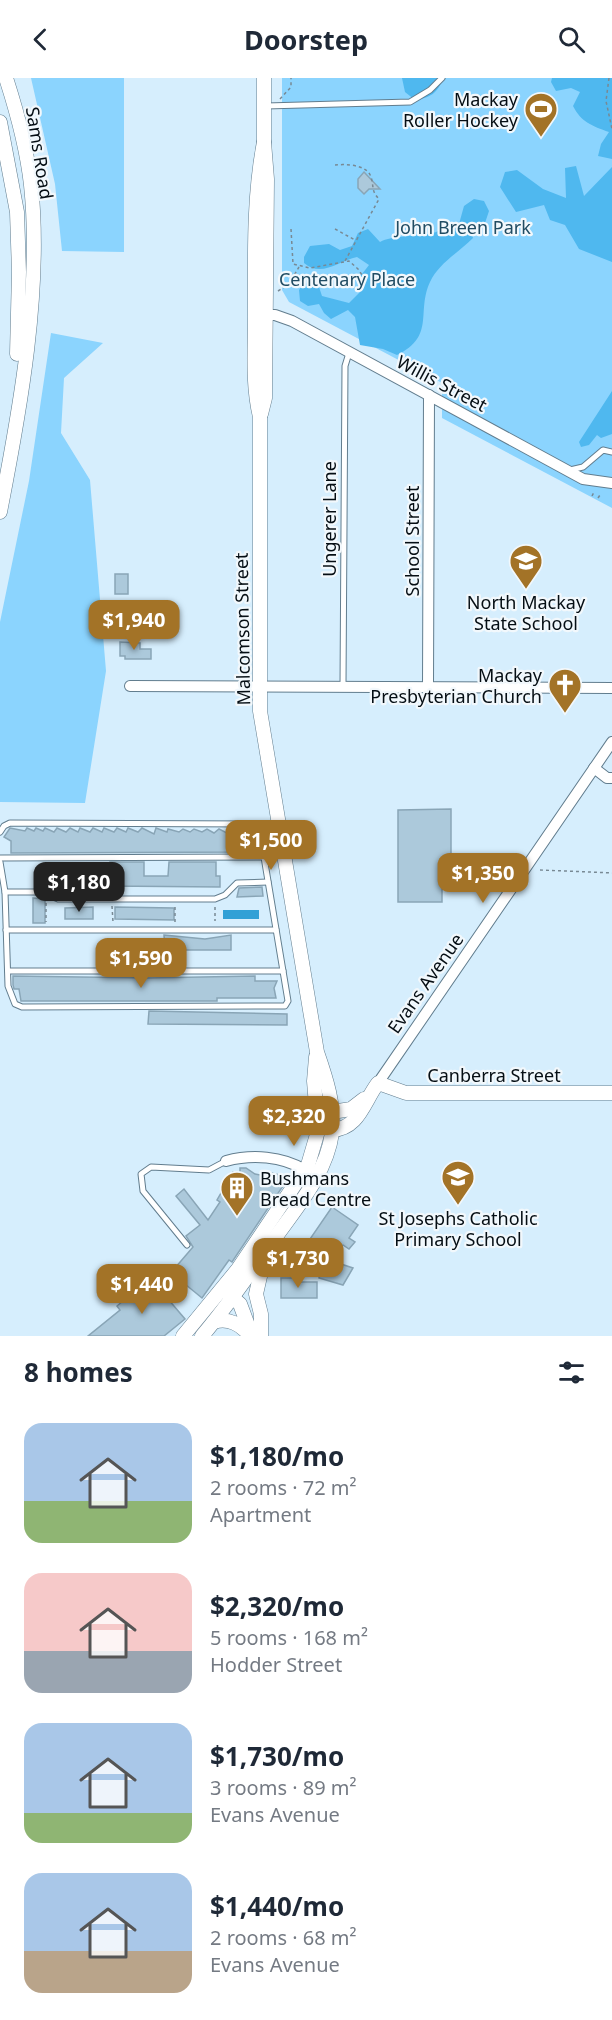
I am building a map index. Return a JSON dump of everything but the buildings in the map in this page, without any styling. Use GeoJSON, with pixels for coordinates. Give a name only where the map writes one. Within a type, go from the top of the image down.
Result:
{"type":"FeatureCollection","features":[{"type":"Feature","properties":{"kind":"main road","name":"Sams Road"},"geometry":{"type":"LineString","coordinates":[[0,512],[22,384],[33,269],[31,185],[16,110],[6,78]]}},
{"type":"Feature","properties":{"kind":"main road","name":"Malcomson Street"},"geometry":{"type":"LineString","coordinates":[[264,78],[264,142],[267,179],[260,315],[265,398],[260,417],[258,687],[317,1052],[327,1080],[327,1119]]}},
{"type":"Feature","properties":{"kind":"main road","name":"Sams Road"},"geometry":{"type":"LineString","coordinates":[[0,122],[16,212],[19,272],[15,382],[5,485]]}},
{"type":"Feature","properties":{"kind":"main road","name":"Canberra Street"},"geometry":{"type":"LineString","coordinates":[[378,1083],[406,1093],[612,1093]]}},
{"type":"Feature","properties":{"kind":"main road","name":"Evans Avenue"},"geometry":{"type":"LineString","coordinates":[[327,1119],[351,1109],[378,1083]]}},
{"type":"Feature","properties":{"kind":"main road"},"geometry":{"type":"LineString","coordinates":[[202,1336],[214,1322],[230,1290],[305,1170],[316,1139],[327,1119]]}},
{"type":"Feature","properties":{"kind":"main road"},"geometry":{"type":"LineString","coordinates":[[183,1336],[230,1290],[267,1248],[313,1184],[324,1163],[327,1119]]}},
{"type":"Feature","properties":{"kind":"main road"},"geometry":{"type":"LineString","coordinates":[[305,1170],[324,1163]]}},
{"type":"Feature","properties":{"kind":"main road"},"geometry":{"type":"LineString","coordinates":[[261,1336],[261,1314],[256,1290],[267,1248]]}},
{"type":"Feature","properties":{"kind":"main road"},"geometry":{"type":"LineString","coordinates":[[230,1290],[258,1304]]}},
{"type":"Feature","properties":{"kind":"main road"},"geometry":{"type":"LineString","coordinates":[[230,1290],[246,1314],[251,1336]]}},
{"type":"Feature","properties":{"kind":"main road"},"geometry":{"type":"LineString","coordinates":[[214,1322],[222,1320],[234,1323],[251,1336]]}},
{"type":"Feature","properties":{"kind":"street","name":"Willis Street"},"geometry":{"type":"LineString","coordinates":[[260,315],[292,321],[587,480],[612,483]]}},
{"type":"Feature","properties":{"kind":"street","name":"School Street"},"geometry":{"type":"LineString","coordinates":[[428,687],[429,395]]}},
{"type":"Feature","properties":{"kind":"street"},"geometry":{"type":"LineString","coordinates":[[130,686],[612,688]]}},
{"type":"Feature","properties":{"kind":"street","name":"Evans Avenue"},"geometry":{"type":"LineString","coordinates":[[378,1083],[612,742]]}},
{"type":"Feature","properties":{"kind":"street"},"geometry":{"type":"LineString","coordinates":[[594,768],[607,778],[612,778]]}},
{"type":"Feature","properties":{"kind":"street"},"geometry":{"type":"LineString","coordinates":[[226,1161],[240,1158],[312,1154]]}},
{"type":"Feature","properties":{"kind":"street"},"geometry":{"type":"LineString","coordinates":[[271,1158],[287,1160],[305,1170]]}},
{"type":"Feature","properties":{"kind":"lane"},"geometry":{"type":"LineString","coordinates":[[264,106],[410,102],[430,90],[442,78]]}},
{"type":"Feature","properties":{"kind":"lane","name":"Ungerer Lane"},"geometry":{"type":"LineString","coordinates":[[343,686],[345,366],[350,352]]}},
{"type":"Feature","properties":{"kind":"lane"},"geometry":{"type":"LineString","coordinates":[[570,470],[583,467],[603,450],[612,452]]}},
{"type":"Feature","properties":{"kind":"lane"},"geometry":{"type":"LineString","coordinates":[[0,832],[3,826],[10,823],[247,823],[258,827],[264,857],[288,1001],[285,1006],[279,1008],[22,1007],[15,1004],[10,997],[5,892],[0,860],[264,857]]}},
{"type":"Feature","properties":{"kind":"lane"},"geometry":{"type":"LineString","coordinates":[[5,892],[46,893],[58,899],[215,899],[225,895],[237,883],[268,882]]}},
{"type":"Feature","properties":{"kind":"lane"},"geometry":{"type":"LineString","coordinates":[[6,930],[276,930]]}},
{"type":"Feature","properties":{"kind":"lane"},"geometry":{"type":"LineString","coordinates":[[8,971],[283,971]]}},
{"type":"Feature","properties":{"kind":"lane"},"geometry":{"type":"LineString","coordinates":[[187,1245],[143,1191],[140,1182],[141,1174],[153,1167],[209,1170],[226,1161]]}},
{"type":"Feature","properties":{"kind":"path"},"geometry":{"type":"LineString","coordinates":[[280,101],[280,95],[291,87],[291,78]]}},
{"type":"Feature","properties":{"kind":"path"},"geometry":{"type":"LineString","coordinates":[[609,78],[606,101],[612,129]]}},
{"type":"Feature","properties":{"kind":"path"},"geometry":{"type":"LineString","coordinates":[[335,165],[351,165],[366,171],[371,177],[372,191],[379,199],[345,261]]}},
{"type":"Feature","properties":{"kind":"path"},"geometry":{"type":"LineString","coordinates":[[291,229],[291,262],[299,267],[345,261],[358,269],[366,281]]}},
{"type":"Feature","properties":{"kind":"path"},"geometry":{"type":"LineString","coordinates":[[335,229],[356,240]]}},
{"type":"Feature","properties":{"kind":"path"},"geometry":{"type":"LineString","coordinates":[[277,292],[289,284],[299,267]]}},
{"type":"Feature","properties":{"kind":"path"},"geometry":{"type":"LineString","coordinates":[[592,496],[594,492]]}},
{"type":"Feature","properties":{"kind":"path"},"geometry":{"type":"LineString","coordinates":[[540,870],[612,873]]}},
{"type":"Feature","properties":{"kind":"path"},"geometry":{"type":"LineString","coordinates":[[46,893],[46,930]]}},
{"type":"Feature","properties":{"kind":"path"},"geometry":{"type":"LineString","coordinates":[[112,899],[113,930]]}},
{"type":"Feature","properties":{"kind":"path"},"geometry":{"type":"LineString","coordinates":[[175,899],[175,930]]}},
{"type":"Feature","properties":{"kind":"path"},"geometry":{"type":"LineString","coordinates":[[215,899],[215,930]]}},
{"type":"Feature","properties":{"kind":"green space"},"geometry":{"type":"Polygon","coordinates":[[[31,78],[124,78],[124,252],[62,251],[55,184],[31,78]]]}},
{"type":"Feature","properties":{"kind":"green space","name":"John Breen Park"},"geometry":{"type":"Polygon","coordinates":[[[282,78],[612,78],[612,508],[442,418],[442,383],[289,302],[282,290],[282,78]]]}},
{"type":"Feature","properties":{"kind":"green space"},"geometry":{"type":"Polygon","coordinates":[[[402,78],[443,78],[433,94],[415,100],[405,92],[402,78]]]}},
{"type":"Feature","properties":{"kind":"green space"},"geometry":{"type":"Polygon","coordinates":[[[552,78],[612,78],[612,159],[598,156],[601,144],[609,132],[588,123],[573,106],[580,92],[571,88],[556,91],[551,82],[552,78]]]}},
{"type":"Feature","properties":{"kind":"green space"},"geometry":{"type":"Polygon","coordinates":[[[576,166],[584,196],[612,167],[612,262],[579,249],[565,225],[550,220],[544,205],[516,212],[500,187],[505,172],[517,170],[543,189],[566,198],[565,168],[576,166]]]}},
{"type":"Feature","properties":{"kind":"green space"},"geometry":{"type":"Polygon","coordinates":[[[474,199],[484,201],[489,211],[485,223],[470,227],[473,238],[434,275],[426,293],[421,331],[417,340],[409,348],[397,355],[383,349],[360,345],[355,317],[348,310],[331,319],[319,304],[308,306],[300,301],[299,290],[303,284],[317,281],[322,296],[349,303],[360,292],[359,278],[369,265],[357,257],[323,269],[310,267],[304,263],[304,257],[310,246],[329,244],[340,250],[352,246],[358,233],[368,229],[380,242],[391,238],[436,232],[459,224],[464,206],[474,199]]]}},
{"type":"Feature","properties":{"kind":"green space"},"geometry":{"type":"Polygon","coordinates":[[[51,333],[103,343],[64,378],[61,433],[90,480],[106,671],[85,803],[0,802],[0,622],[29,481],[51,333]]]}},
{"type":"Feature","properties":{"kind":"green space"},"geometry":{"type":"Polygon","coordinates":[[[612,391],[612,434],[601,438],[597,435],[589,445],[581,447],[579,442],[612,391]]]}},
{"type":"Feature","properties":{"kind":"shaded area"},"geometry":{"type":"Polygon","coordinates":[[[223,910],[259,910],[259,919],[223,919],[223,910]]]}},
{"type":"Feature","properties":{"kind":"place","name":"Mackay Roller Hockey"},"geometry":{"type":"Point","coordinates":[541,138]}},
{"type":"Feature","properties":{"kind":"place","name":"North Mackay State School"},"geometry":{"type":"Point","coordinates":[526,590]}},
{"type":"Feature","properties":{"kind":"place","name":"Mackay Presbyterian Church"},"geometry":{"type":"Point","coordinates":[565,714]}},
{"type":"Feature","properties":{"kind":"place","name":"St Josephs Catholic Primary School"},"geometry":{"type":"Point","coordinates":[458,1206]}},
{"type":"Feature","properties":{"kind":"place","name":"Bushmans Bread Centre"},"geometry":{"type":"Point","coordinates":[237,1217]}},
{"type":"Feature","properties":{"kind":"park label","name":"Centenary Place"},"geometry":{"type":"Point","coordinates":[347,279]}}]}
